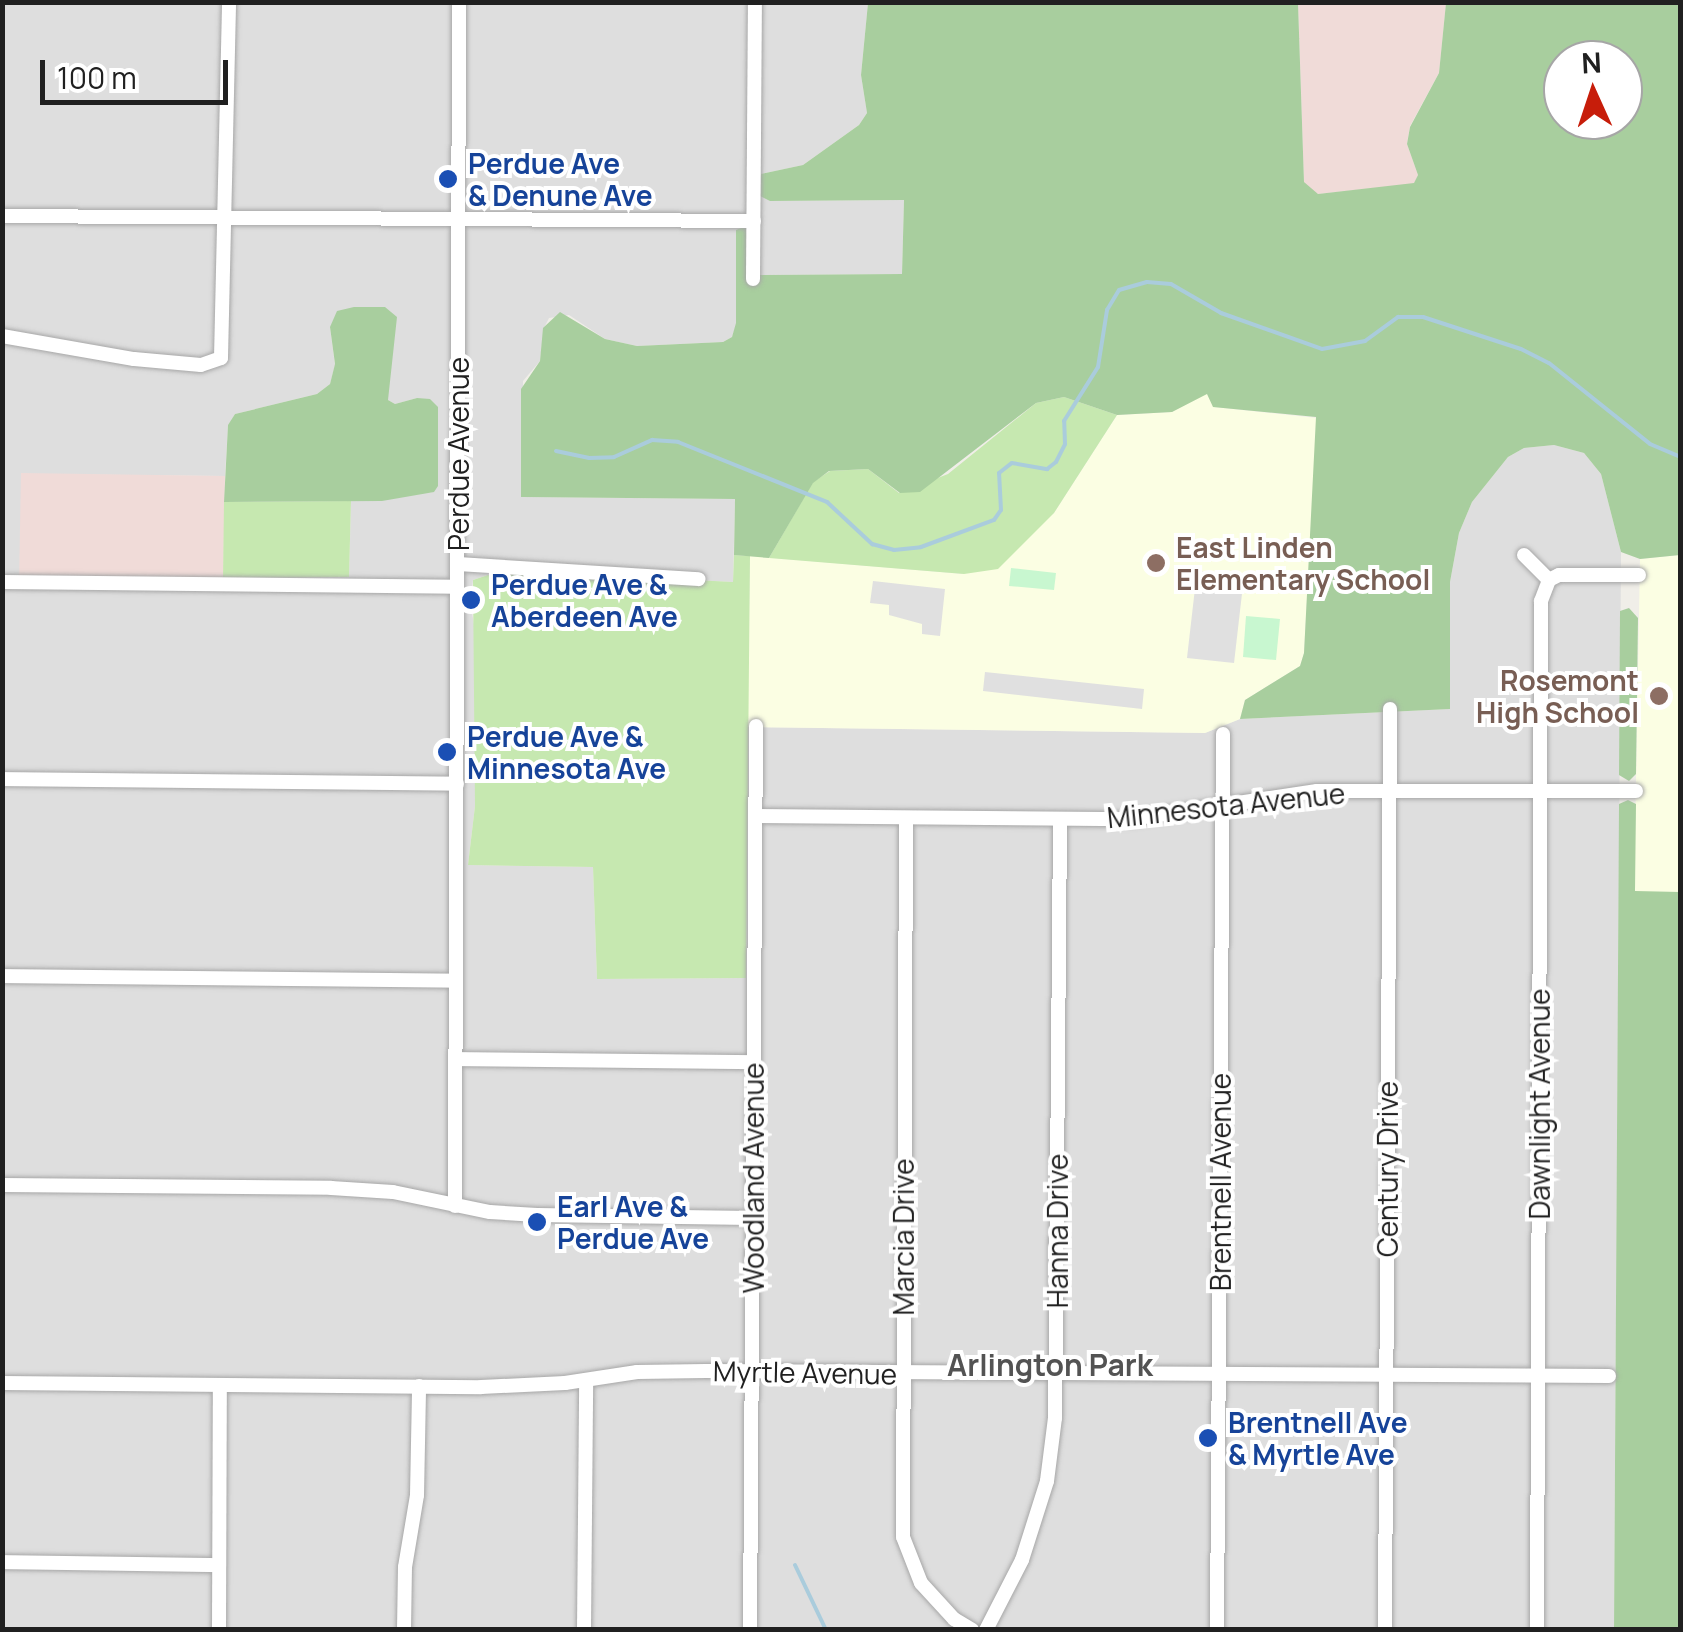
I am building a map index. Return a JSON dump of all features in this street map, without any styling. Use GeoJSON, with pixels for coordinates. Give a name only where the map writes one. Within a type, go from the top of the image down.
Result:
{"type":"FeatureCollection","features":[{"type":"Feature","properties":{"kind":"street"},"geometry":{"type":"LineString","coordinates":[[2,336],[134,359],[200,365],[218,362],[224,351],[229,2]]}},
{"type":"Feature","properties":{"kind":"street","name":"Perdue Avenue"},"geometry":{"type":"LineString","coordinates":[[456,1206],[459,2]]}},
{"type":"Feature","properties":{"kind":"street"},"geometry":{"type":"LineString","coordinates":[[754,279],[755,2]]}},
{"type":"Feature","properties":{"kind":"street"},"geometry":{"type":"LineString","coordinates":[[2,216],[754,221]]}},
{"type":"Feature","properties":{"kind":"street"},"geometry":{"type":"LineString","coordinates":[[1524,554],[1549,580],[1559,575],[1639,575]]}},
{"type":"Feature","properties":{"kind":"street"},"geometry":{"type":"LineString","coordinates":[[458,564],[699,579]]}},
{"type":"Feature","properties":{"kind":"street","name":"Dawnlight Avenue"},"geometry":{"type":"LineString","coordinates":[[1537,1630],[1541,600],[1549,580]]}},
{"type":"Feature","properties":{"kind":"street"},"geometry":{"type":"LineString","coordinates":[[2,582],[457,588]]}},
{"type":"Feature","properties":{"kind":"street","name":"Century Drive"},"geometry":{"type":"LineString","coordinates":[[1385,1630],[1390,709]]}},
{"type":"Feature","properties":{"kind":"street","name":"Woodland Avenue"},"geometry":{"type":"LineString","coordinates":[[750,1630],[756,726]]}},
{"type":"Feature","properties":{"kind":"street","name":"Brentnell Avenue"},"geometry":{"type":"LineString","coordinates":[[1216,1630],[1224,734]]}},
{"type":"Feature","properties":{"kind":"street"},"geometry":{"type":"LineString","coordinates":[[2,779],[457,784]]}},
{"type":"Feature","properties":{"kind":"street","name":"Minnesota Avenue"},"geometry":{"type":"LineString","coordinates":[[756,816],[1131,819],[1317,791],[1636,791]]}},
{"type":"Feature","properties":{"kind":"street","name":"Marcia Drive"},"geometry":{"type":"LineString","coordinates":[[906,818],[903,1537],[921,1583],[954,1619],[972,1630]]}},
{"type":"Feature","properties":{"kind":"street","name":"Hanna Drive"},"geometry":{"type":"LineString","coordinates":[[986,1630],[1022,1560],[1047,1481],[1057,1372],[1060,820]]}},
{"type":"Feature","properties":{"kind":"street"},"geometry":{"type":"LineString","coordinates":[[2,976],[456,980]]}},
{"type":"Feature","properties":{"kind":"street"},"geometry":{"type":"LineString","coordinates":[[456,1058],[753,1062]]}},
{"type":"Feature","properties":{"kind":"street"},"geometry":{"type":"LineString","coordinates":[[2,1185],[331,1188],[393,1192],[456,1206],[537,1216],[752,1218]]}},
{"type":"Feature","properties":{"kind":"street","name":"Myrtle Avenue"},"geometry":{"type":"LineString","coordinates":[[2,1383],[420,1386],[586,1380],[637,1372],[1609,1376]]}},
{"type":"Feature","properties":{"kind":"street"},"geometry":{"type":"LineString","coordinates":[[584,1630],[586,1380]]}},
{"type":"Feature","properties":{"kind":"street"},"geometry":{"type":"LineString","coordinates":[[220,1386],[220,1630]]}},
{"type":"Feature","properties":{"kind":"street"},"geometry":{"type":"LineString","coordinates":[[404,1630],[406,1567],[417,1495],[420,1386]]}},
{"type":"Feature","properties":{"kind":"street"},"geometry":{"type":"LineString","coordinates":[[2,1562],[219,1565]]}},
{"type":"Feature","properties":{"kind":"shaded area"},"geometry":{"type":"Polygon","coordinates":[[[3,3],[868,3],[861,75],[867,113],[859,125],[803,165],[761,174],[770,201],[904,200],[902,274],[754,275],[732,337],[723,342],[637,346],[605,339],[569,315],[549,318],[540,361],[523,381],[521,497],[735,499],[733,582],[561,573],[488,575],[473,580],[470,602],[475,630],[475,806],[468,865],[593,867],[597,979],[746,978],[747,727],[1205,733],[1240,719],[1450,709],[1450,582],[1459,533],[1472,502],[1508,457],[1524,448],[1554,445],[1584,453],[1601,474],[1621,552],[1614,1629],[3,1630],[3,3]],[[330,327],[335,365],[330,384],[317,394],[235,414],[228,426],[225,476],[21,474],[223,578],[349,577],[351,501],[433,492],[417,398],[395,404],[388,400],[387,393],[330,327]]]}},
{"type":"Feature","properties":{"kind":"shaded area"},"geometry":{"type":"Polygon","coordinates":[[[1298,3],[1446,3],[1439,73],[1410,126],[1407,144],[1418,175],[1414,184],[1318,194],[1308,190],[1304,182],[1298,3]]]}},
{"type":"Feature","properties":{"kind":"shaded area","name":"East Linden Elementary School"},"geometry":{"type":"Polygon","coordinates":[[[1207,393],[1214,407],[1317,418],[1304,653],[1300,666],[1245,700],[1240,719],[1205,733],[747,727],[750,556],[964,574],[1054,513],[1117,415],[1172,412],[1207,393]]]}},
{"type":"Feature","properties":{"kind":"shaded area"},"geometry":{"type":"Polygon","coordinates":[[[21,473],[225,476],[223,586],[19,583],[21,473]]]}},
{"type":"Feature","properties":{"kind":"shaded area","name":"Rosemont High School"},"geometry":{"type":"Polygon","coordinates":[[[1680,555],[1680,892],[1634,892],[1640,559],[1680,555]]]}},
{"type":"Feature","properties":{"kind":"shaded area"},"geometry":{"type":"Polygon","coordinates":[[[1197,571],[1244,576],[1234,663],[1187,658],[1197,571]]]}},
{"type":"Feature","properties":{"kind":"shaded area"},"geometry":{"type":"Polygon","coordinates":[[[873,581],[945,589],[940,636],[922,634],[922,624],[889,615],[889,605],[870,603],[873,581]]]}},
{"type":"Feature","properties":{"kind":"shaded area"},"geometry":{"type":"Polygon","coordinates":[[[985,672],[1144,689],[1142,709],[983,691],[985,672]]]}},
{"type":"Feature","properties":{"kind":"green space"},"geometry":{"type":"Polygon","coordinates":[[[868,3],[1298,3],[1304,182],[1318,194],[1414,183],[1418,175],[1407,144],[1410,127],[1439,73],[1446,3],[1680,3],[1680,555],[1640,559],[1621,552],[1601,474],[1584,453],[1554,445],[1524,448],[1508,457],[1472,502],[1459,533],[1450,582],[1450,709],[1240,719],[1245,700],[1300,666],[1304,653],[1316,417],[1213,407],[1207,394],[1172,412],[1117,415],[1064,397],[1036,403],[920,492],[900,493],[868,469],[829,471],[813,483],[769,558],[734,555],[735,499],[521,497],[521,389],[540,361],[543,328],[560,312],[605,339],[637,346],[723,342],[732,337],[736,323],[736,230],[746,226],[752,232],[754,275],[902,274],[904,200],[770,201],[760,196],[761,174],[803,165],[859,125],[867,113],[861,75],[868,3]]]}},
{"type":"Feature","properties":{"kind":"green space"},"geometry":{"type":"Polygon","coordinates":[[[385,307],[397,317],[388,400],[395,404],[430,399],[438,407],[438,486],[434,492],[382,501],[224,502],[228,425],[235,414],[317,394],[330,384],[335,364],[330,327],[337,311],[385,307]]]}},
{"type":"Feature","properties":{"kind":"green space"},"geometry":{"type":"Polygon","coordinates":[[[1064,397],[1117,415],[1054,513],[998,569],[964,574],[769,558],[813,482],[830,471],[868,469],[899,493],[948,474],[1036,403],[1064,397]]]}},
{"type":"Feature","properties":{"kind":"green space"},"geometry":{"type":"Polygon","coordinates":[[[351,501],[349,577],[223,578],[224,502],[351,501]]]}},
{"type":"Feature","properties":{"kind":"green space"},"geometry":{"type":"Polygon","coordinates":[[[734,555],[750,556],[746,978],[597,979],[593,867],[468,865],[475,806],[473,580],[488,575],[561,573],[733,582],[734,555]]]}},
{"type":"Feature","properties":{"kind":"green space"},"geometry":{"type":"Polygon","coordinates":[[[1011,568],[1056,573],[1054,590],[1009,586],[1011,568]]]}},
{"type":"Feature","properties":{"kind":"green space"},"geometry":{"type":"Polygon","coordinates":[[[1629,608],[1638,618],[1636,774],[1629,781],[1619,775],[1620,611],[1629,608]]]}},
{"type":"Feature","properties":{"kind":"green space"},"geometry":{"type":"Polygon","coordinates":[[[1246,616],[1280,619],[1276,660],[1243,657],[1246,616]]]}},
{"type":"Feature","properties":{"kind":"green space"},"geometry":{"type":"Polygon","coordinates":[[[1628,800],[1636,804],[1635,891],[1680,892],[1680,1629],[1614,1630],[1619,804],[1628,800]]]}},
{"type":"Feature","properties":{"kind":"waterway"},"geometry":{"type":"LineString","coordinates":[[556,451],[589,458],[614,457],[652,440],[678,442],[827,502],[872,544],[894,550],[921,547],[994,520],[1001,510],[999,473],[1012,463],[1047,469],[1056,462],[1065,444],[1064,421],[1098,367],[1107,310],[1119,290],[1147,282],[1171,284],[1221,313],[1322,349],[1365,341],[1398,317],[1423,317],[1521,349],[1549,363],[1650,444],[1680,457]]}},
{"type":"Feature","properties":{"kind":"waterway"},"geometry":{"type":"LineString","coordinates":[[795,1565],[826,1630]]}},
{"type":"Feature","properties":{"kind":"place","name":"Perdue Ave & Denune Ave"},"geometry":{"type":"Point","coordinates":[448,179]}},
{"type":"Feature","properties":{"kind":"place","name":"East Linden Elementary School"},"geometry":{"type":"Point","coordinates":[1156,563]}},
{"type":"Feature","properties":{"kind":"place","name":"Perdue Ave & Aberdeen Ave"},"geometry":{"type":"Point","coordinates":[471,600]}},
{"type":"Feature","properties":{"kind":"place","name":"Rosemont High School"},"geometry":{"type":"Point","coordinates":[1659,696]}},
{"type":"Feature","properties":{"kind":"place","name":"Perdue Ave & Minnesota Ave"},"geometry":{"type":"Point","coordinates":[447,752]}},
{"type":"Feature","properties":{"kind":"place","name":"Earl Ave & Perdue Ave"},"geometry":{"type":"Point","coordinates":[537,1222]}},
{"type":"Feature","properties":{"kind":"place","name":"Brentnell Ave & Myrtle Ave"},"geometry":{"type":"Point","coordinates":[1208,1438]}},
{"type":"Feature","properties":{"kind":"district","name":"Arlington Park"},"geometry":{"type":"Point","coordinates":[1050,1365]}}]}
